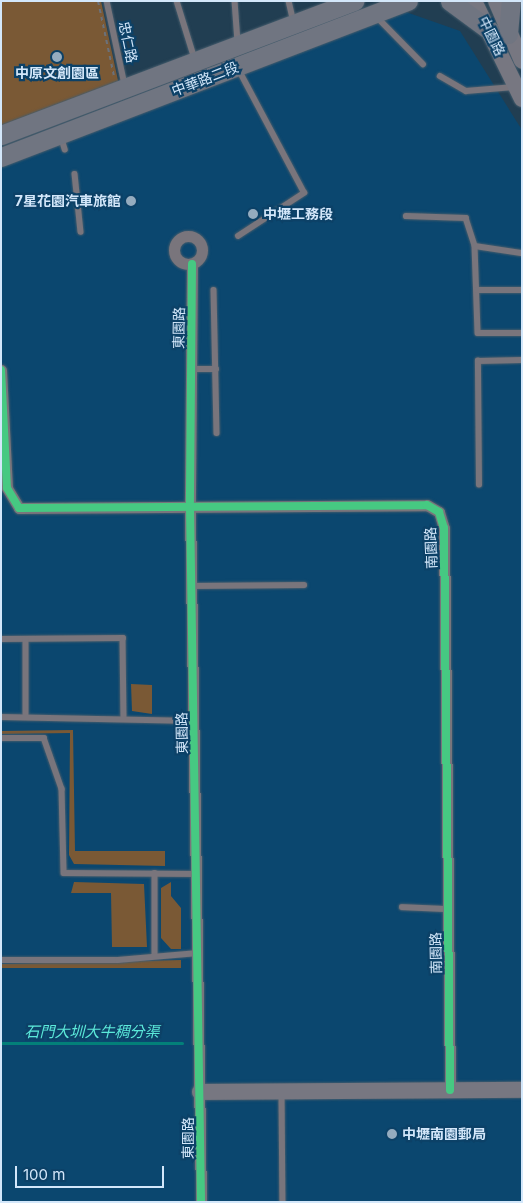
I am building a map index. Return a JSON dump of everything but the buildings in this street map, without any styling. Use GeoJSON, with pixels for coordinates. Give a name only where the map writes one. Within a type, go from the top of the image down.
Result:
{"type":"FeatureCollection","features":[{"type":"Feature","properties":{"kind":"main road","name":"中華路二段"},"geometry":{"type":"LineString","coordinates":[[1,157],[63,141],[237,56],[294,24],[354,1]]}},
{"type":"Feature","properties":{"kind":"main road","name":"中華路二段"},"geometry":{"type":"LineString","coordinates":[[1,134],[120,85],[196,61],[237,56],[374,14],[408,1]]}},
{"type":"Feature","properties":{"kind":"main road"},"geometry":{"type":"LineString","coordinates":[[450,1],[489,30]]}},
{"type":"Feature","properties":{"kind":"main road"},"geometry":{"type":"LineString","coordinates":[[508,34],[511,1]]}},
{"type":"Feature","properties":{"kind":"street","name":"中園路"},"geometry":{"type":"LineString","coordinates":[[474,1],[519,92]]}},
{"type":"Feature","properties":{"kind":"street","name":"中園路"},"geometry":{"type":"LineString","coordinates":[[496,1],[508,34],[522,61]]}},
{"type":"Feature","properties":{"kind":"street","name":"東園路"},"geometry":{"type":"LineString","coordinates":[[192,264],[190,508],[201,1202]]}},
{"type":"Feature","properties":{"kind":"street","name":"南園路"},"geometry":{"type":"LineString","coordinates":[[1,370],[7,488],[14,505],[42,511],[427,505],[439,512],[444,528],[450,1090]]}},
{"type":"Feature","properties":{"kind":"street"},"geometry":{"type":"LineString","coordinates":[[200,1092],[282,1094],[522,1090]]}},
{"type":"Feature","properties":{"kind":"lane","name":"忠仁路"},"geometry":{"type":"LineString","coordinates":[[107,1],[120,85]]}},
{"type":"Feature","properties":{"kind":"lane"},"geometry":{"type":"LineString","coordinates":[[177,1],[196,61]]}},
{"type":"Feature","properties":{"kind":"lane"},"geometry":{"type":"LineString","coordinates":[[235,1],[233,22],[237,56],[304,192],[238,236]]}},
{"type":"Feature","properties":{"kind":"lane"},"geometry":{"type":"LineString","coordinates":[[289,1],[294,24]]}},
{"type":"Feature","properties":{"kind":"lane"},"geometry":{"type":"LineString","coordinates":[[374,14],[423,64]]}},
{"type":"Feature","properties":{"kind":"lane"},"geometry":{"type":"LineString","coordinates":[[440,76],[466,91],[519,92]]}},
{"type":"Feature","properties":{"kind":"lane"},"geometry":{"type":"LineString","coordinates":[[75,174],[81,232]]}},
{"type":"Feature","properties":{"kind":"lane"},"geometry":{"type":"LineString","coordinates":[[406,216],[466,218],[475,246],[478,333],[522,333]]}},
{"type":"Feature","properties":{"kind":"lane"},"geometry":{"type":"LineString","coordinates":[[475,246],[522,253]]}},
{"type":"Feature","properties":{"kind":"lane"},"geometry":{"type":"LineString","coordinates":[[214,290],[217,433]]}},
{"type":"Feature","properties":{"kind":"lane"},"geometry":{"type":"LineString","coordinates":[[477,290],[522,290]]}},
{"type":"Feature","properties":{"kind":"lane"},"geometry":{"type":"LineString","coordinates":[[479,486],[478,361],[522,360]]}},
{"type":"Feature","properties":{"kind":"lane"},"geometry":{"type":"LineString","coordinates":[[191,369],[216,369]]}},
{"type":"Feature","properties":{"kind":"lane"},"geometry":{"type":"LineString","coordinates":[[192,586],[304,585]]}},
{"type":"Feature","properties":{"kind":"lane"},"geometry":{"type":"LineString","coordinates":[[1,640],[123,638],[124,718]]}},
{"type":"Feature","properties":{"kind":"lane"},"geometry":{"type":"LineString","coordinates":[[26,639],[26,717]]}},
{"type":"Feature","properties":{"kind":"lane"},"geometry":{"type":"LineString","coordinates":[[1,717],[124,718],[194,721]]}},
{"type":"Feature","properties":{"kind":"lane"},"geometry":{"type":"LineString","coordinates":[[1,738],[44,738],[62,789],[64,872],[196,874]]}},
{"type":"Feature","properties":{"kind":"lane"},"geometry":{"type":"LineString","coordinates":[[155,873],[155,954]]}},
{"type":"Feature","properties":{"kind":"lane"},"geometry":{"type":"LineString","coordinates":[[402,907],[448,908]]}},
{"type":"Feature","properties":{"kind":"lane"},"geometry":{"type":"LineString","coordinates":[[1,960],[118,960],[155,954],[198,953]]}},
{"type":"Feature","properties":{"kind":"lane"},"geometry":{"type":"LineString","coordinates":[[282,1094],[283,1202]]}},
{"type":"Feature","properties":{"kind":"path"},"geometry":{"type":"LineString","coordinates":[[98,1],[120,85]]}},
{"type":"Feature","properties":{"kind":"shaded area","name":"中原文創園區"},"geometry":{"type":"Polygon","coordinates":[[[1,1],[101,1],[119,85],[1,128],[1,1]]]}},
{"type":"Feature","properties":{"kind":"shaded area"},"geometry":{"type":"Polygon","coordinates":[[[406,12],[460,31],[522,130],[522,1202],[1,1202],[1,167],[406,12]]]}},
{"type":"Feature","properties":{"kind":"shaded area"},"geometry":{"type":"Polygon","coordinates":[[[131,684],[152,685],[152,714],[132,711],[131,684]]]}},
{"type":"Feature","properties":{"kind":"shaded area"},"geometry":{"type":"Polygon","coordinates":[[[73,730],[75,851],[165,851],[165,866],[74,864],[69,855],[70,733],[1,734],[1,731],[73,730]]]}},
{"type":"Feature","properties":{"kind":"shaded area"},"geometry":{"type":"Polygon","coordinates":[[[74,882],[144,884],[147,947],[112,947],[111,893],[71,893],[74,882]]]}},
{"type":"Feature","properties":{"kind":"shaded area"},"geometry":{"type":"Polygon","coordinates":[[[171,882],[171,896],[181,908],[181,949],[171,949],[161,938],[161,888],[171,882]]]}},
{"type":"Feature","properties":{"kind":"shaded area"},"geometry":{"type":"Polygon","coordinates":[[[181,960],[181,968],[1,968],[1,964],[181,960]]]}},
{"type":"Feature","properties":{"kind":"waterway","name":"石門大圳大牛稠分渠"},"geometry":{"type":"LineString","coordinates":[[1,1043],[182,1043]]}},
{"type":"Feature","properties":{"kind":"cycle path"},"geometry":{"type":"LineString","coordinates":[[192,264],[190,508],[201,1202]]}},
{"type":"Feature","properties":{"kind":"cycle path"},"geometry":{"type":"LineString","coordinates":[[1,370],[7,488],[19,508],[427,505],[439,512],[444,528],[450,1090]]}},
{"type":"Feature","properties":{"kind":"place","name":"中原文創園區"},"geometry":{"type":"Point","coordinates":[57,57]}},
{"type":"Feature","properties":{"kind":"place","name":"7星花園汽車旅館"},"geometry":{"type":"Point","coordinates":[131,201]}},
{"type":"Feature","properties":{"kind":"place","name":"中壢工務段"},"geometry":{"type":"Point","coordinates":[253,214]}},
{"type":"Feature","properties":{"kind":"place","name":"中壢南園郵局"},"geometry":{"type":"Point","coordinates":[392,1134]}}]}
